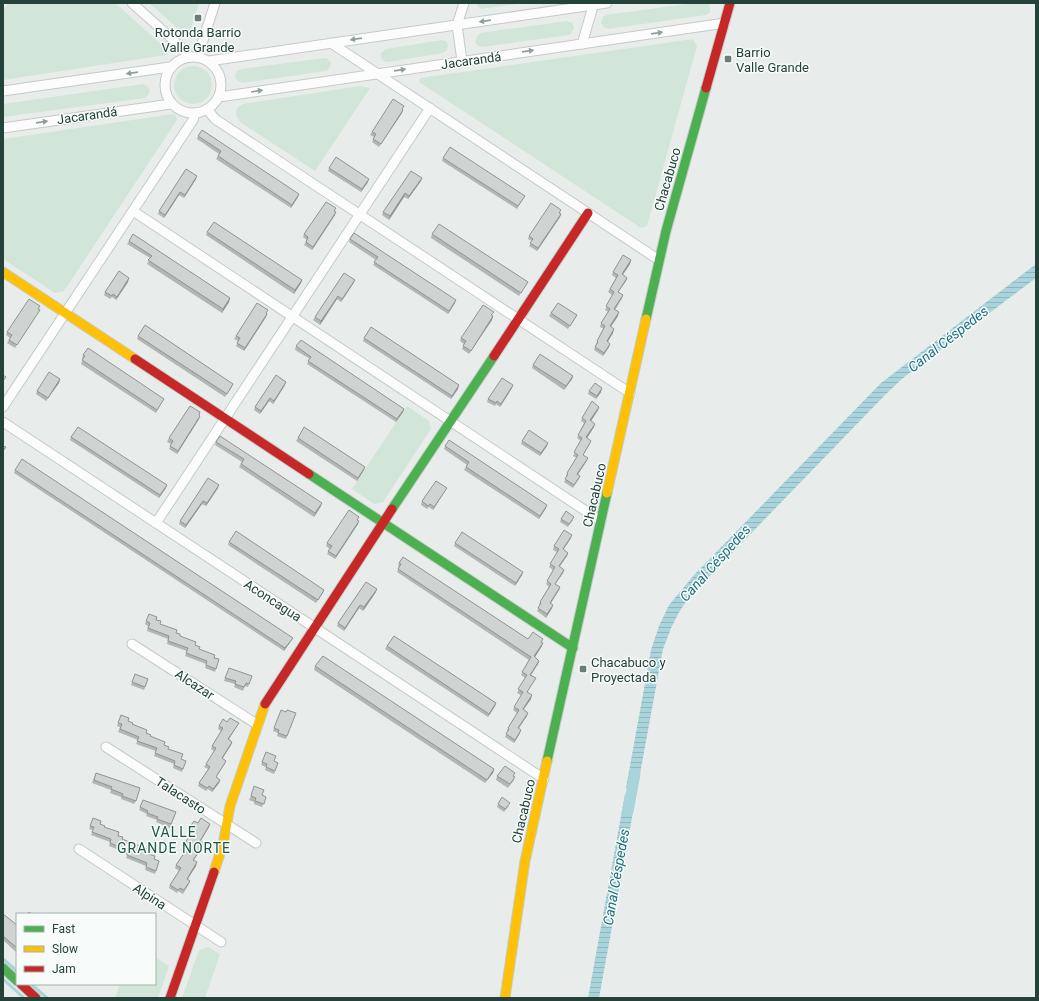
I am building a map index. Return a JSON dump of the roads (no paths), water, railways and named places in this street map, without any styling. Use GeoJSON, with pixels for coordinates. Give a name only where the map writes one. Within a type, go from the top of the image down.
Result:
{"type":"FeatureCollection","features":[{"type":"Feature","properties":{"kind":"street"},"geometry":{"type":"LineString","coordinates":[[132,3],[180,46],[194,56],[209,61],[215,67],[220,78],[221,90],[219,97],[212,106],[195,113],[182,111],[171,104],[164,90],[166,74],[170,67],[182,58],[194,56]]}},
{"type":"Feature","properties":{"kind":"street"},"geometry":{"type":"LineString","coordinates":[[194,56],[215,3]]}},
{"type":"Feature","properties":{"kind":"street"},"geometry":{"type":"LineString","coordinates":[[462,61],[457,25],[464,3]]}},
{"type":"Feature","properties":{"kind":"street"},"geometry":{"type":"LineString","coordinates":[[209,61],[607,3]]}},
{"type":"Feature","properties":{"kind":"street","name":"Chacabuco"},"geometry":{"type":"LineString","coordinates":[[506,998],[525,861],[659,260],[730,3]]}},
{"type":"Feature","properties":{"kind":"street"},"geometry":{"type":"LineString","coordinates":[[582,44],[594,4]]}},
{"type":"Feature","properties":{"kind":"street","name":"Jacarandá"},"geometry":{"type":"LineString","coordinates":[[219,97],[725,23]]}},
{"type":"Feature","properties":{"kind":"street"},"geometry":{"type":"LineString","coordinates":[[331,43],[659,260]]}},
{"type":"Feature","properties":{"kind":"street"},"geometry":{"type":"LineString","coordinates":[[3,91],[170,67]]}},
{"type":"Feature","properties":{"kind":"street","name":"Jacarandá"},"geometry":{"type":"LineString","coordinates":[[3,128],[171,104]]}},
{"type":"Feature","properties":{"kind":"street"},"geometry":{"type":"LineString","coordinates":[[156,523],[430,108]]}},
{"type":"Feature","properties":{"kind":"street"},"geometry":{"type":"LineString","coordinates":[[207,109],[215,119],[630,393]]}},
{"type":"Feature","properties":{"kind":"street"},"geometry":{"type":"LineString","coordinates":[[3,407],[193,120],[195,113]]}},
{"type":"Feature","properties":{"kind":"street"},"geometry":{"type":"LineString","coordinates":[[133,211],[601,521]]}},
{"type":"Feature","properties":{"kind":"street"},"geometry":{"type":"LineString","coordinates":[[170,998],[223,844],[230,806],[266,701],[588,212]]}},
{"type":"Feature","properties":{"kind":"street"},"geometry":{"type":"LineString","coordinates":[[3,272],[573,648]]}},
{"type":"Feature","properties":{"kind":"street","name":"Aconcagua"},"geometry":{"type":"LineString","coordinates":[[3,422],[544,779]]}},
{"type":"Feature","properties":{"kind":"street","name":"Alcazar"},"geometry":{"type":"LineString","coordinates":[[132,644],[258,725]]}},
{"type":"Feature","properties":{"kind":"street","name":"Talacasto"},"geometry":{"type":"LineString","coordinates":[[106,746],[256,843]]}},
{"type":"Feature","properties":{"kind":"street","name":"Alpina"},"geometry":{"type":"LineString","coordinates":[[79,850],[221,942]]}},
{"type":"Feature","properties":{"kind":"street"},"geometry":{"type":"LineString","coordinates":[[3,968],[16,980]]}},
{"type":"Feature","properties":{"kind":"street"},"geometry":{"type":"LineString","coordinates":[[21,985],[36,998]]}},
{"type":"Feature","properties":{"kind":"water"},"geometry":{"type":"Polygon","coordinates":[[[1036,264],[1036,278],[903,378],[886,394],[685,603],[672,626],[663,649],[637,790],[626,788],[651,650],[659,626],[669,605],[695,574],[881,383],[1036,264]]]}},
{"type":"Feature","properties":{"kind":"water"},"geometry":{"type":"Polygon","coordinates":[[[625,794],[636,796],[599,998],[588,998],[625,794]]]}},
{"type":"Feature","properties":{"kind":"waterway","name":"Canal Céspedes"},"geometry":{"type":"LineString","coordinates":[[628,811],[635,774]]}},
{"type":"Feature","properties":{"kind":"waterway"},"geometry":{"type":"LineString","coordinates":[[3,959],[16,970]]}},
{"type":"Feature","properties":{"kind":"waterway"},"geometry":{"type":"LineString","coordinates":[[3,979],[24,998]]}},
{"type":"Feature","properties":{"kind":"waterway"},"geometry":{"type":"LineString","coordinates":[[32,985],[47,998]]}},
{"type":"Feature","properties":{"kind":"place","name":"Rotonda Barrio Valle Grande"},"geometry":{"type":"Point","coordinates":[198,18]}},
{"type":"Feature","properties":{"kind":"place","name":"Barrio Valle Grande"},"geometry":{"type":"Point","coordinates":[728,59]}},
{"type":"Feature","properties":{"kind":"place","name":"Chacabuco y Proyectada"},"geometry":{"type":"Point","coordinates":[583,669]}},
{"type":"Feature","properties":{"kind":"district","name":"VALLE GRANDE NORTE"},"geometry":{"type":"Point","coordinates":[174,840]}}]}
